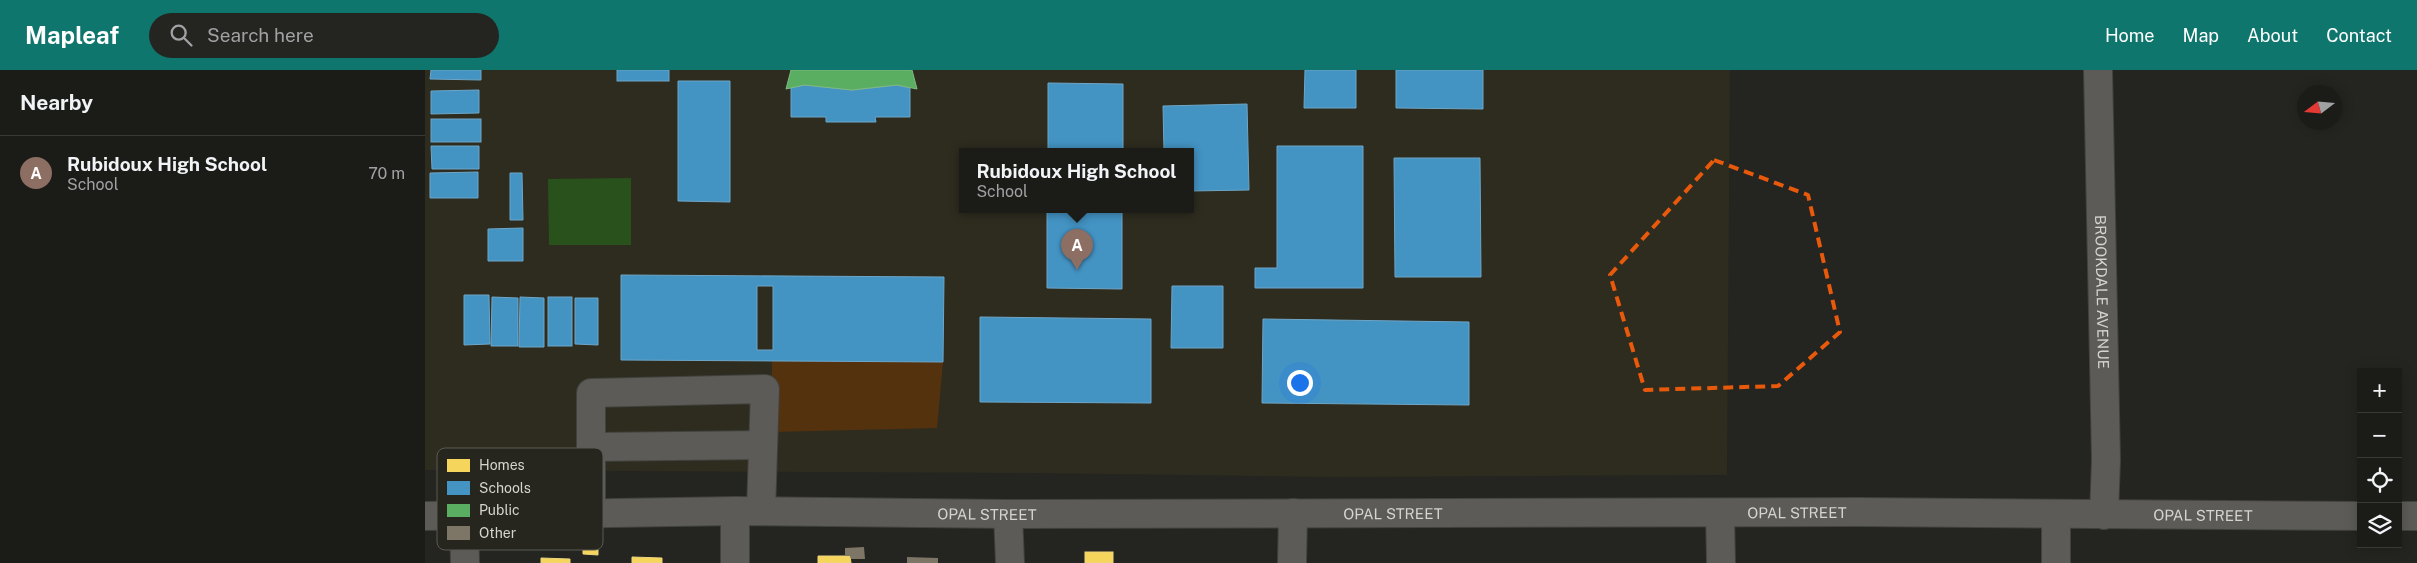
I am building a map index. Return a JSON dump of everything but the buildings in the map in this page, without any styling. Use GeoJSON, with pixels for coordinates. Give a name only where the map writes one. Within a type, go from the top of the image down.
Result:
{"type":"FeatureCollection","features":[{"type":"Feature","properties":{"kind":"street","name":"BROOKDALE AVENUE"},"geometry":{"type":"LineString","coordinates":[[2098,70],[2106,460],[2104,516]]}},
{"type":"Feature","properties":{"kind":"street"},"geometry":{"type":"LineString","coordinates":[[735,563],[763,445],[765,389],[591,393],[591,447],[763,445]]}},
{"type":"Feature","properties":{"kind":"street","name":"OPAL STREET"},"geometry":{"type":"LineString","coordinates":[[603,514],[748,511],[1008,514],[1858,512],[2104,516],[2357,516]]}},
{"type":"Feature","properties":{"kind":"street"},"geometry":{"type":"LineString","coordinates":[[1292,563],[1293,513]]}},
{"type":"Feature","properties":{"kind":"street"},"geometry":{"type":"LineString","coordinates":[[1720,513],[1721,563]]}},
{"type":"Feature","properties":{"kind":"street"},"geometry":{"type":"LineString","coordinates":[[1008,514],[1010,563]]}},
{"type":"Feature","properties":{"kind":"street"},"geometry":{"type":"LineString","coordinates":[[2056,515],[2056,563]]}},
{"type":"Feature","properties":{"kind":"street"},"geometry":{"type":"LineString","coordinates":[[2402,516],[2417,516]]}},
{"type":"Feature","properties":{"kind":"street"},"geometry":{"type":"LineString","coordinates":[[465,550],[465,563]]}},
{"type":"Feature","properties":{"kind":"highlighted area"},"geometry":{"type":"Polygon","coordinates":[[[1714,160],[1808,195],[1840,332],[1778,386],[1645,390],[1610,275],[1714,160]]]}},
{"type":"Feature","properties":{"kind":"shaded area"},"geometry":{"type":"Polygon","coordinates":[[[425,70],[1730,70],[1727,475],[1336,477],[603,471],[603,448],[437,448],[437,470],[425,470],[425,70]]]}},
{"type":"Feature","properties":{"kind":"shaded area"},"geometry":{"type":"Polygon","coordinates":[[[631,178],[631,245],[549,245],[548,179],[631,178]]]}},
{"type":"Feature","properties":{"kind":"shaded area"},"geometry":{"type":"Polygon","coordinates":[[[772,361],[943,362],[937,428],[772,432],[772,361]]]}},
{"type":"Feature","properties":{"kind":"place","name":"Rubidoux High School"},"geometry":{"type":"Point","coordinates":[1077,270]}}]}
